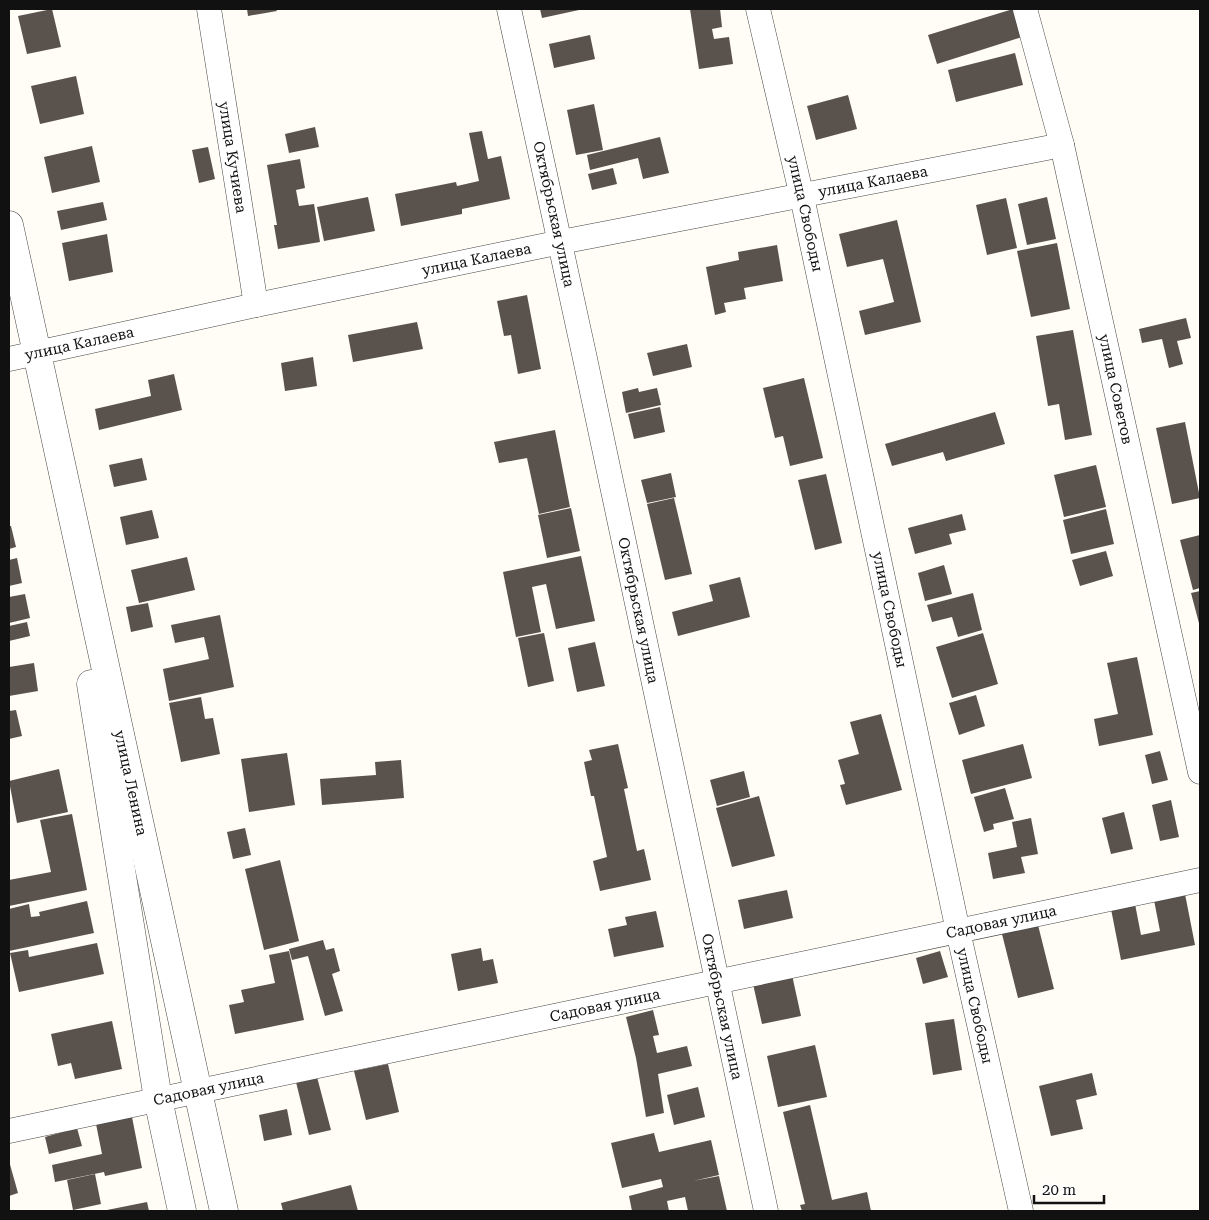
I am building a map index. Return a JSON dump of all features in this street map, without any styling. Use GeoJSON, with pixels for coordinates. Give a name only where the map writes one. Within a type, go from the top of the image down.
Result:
{"type":"FeatureCollection","features":[{"type":"Feature","properties":{"kind":"street","name":"улица Кучиева"},"geometry":{"type":"LineString","coordinates":[[209,9],[256,304]]}},
{"type":"Feature","properties":{"kind":"street","name":"Октябрьская улица"},"geometry":{"type":"LineString","coordinates":[[509,9],[561,242],[716,982],[766,1211]]}},
{"type":"Feature","properties":{"kind":"street","name":"улица Свободы"},"geometry":{"type":"LineString","coordinates":[[758,9],[802,197],[958,932],[1021,1211]]}},
{"type":"Feature","properties":{"kind":"street","name":"улица Советов"},"geometry":{"type":"LineString","coordinates":[[1025,9],[1062,145],[1200,772]]}},
{"type":"Feature","properties":{"kind":"street","name":"улица Калаева"},"geometry":{"type":"LineString","coordinates":[[9,359],[256,304],[561,242],[802,197],[1062,145]]}},
{"type":"Feature","properties":{"kind":"street","name":"улица Ленина"},"geometry":{"type":"LineString","coordinates":[[9,224],[224,1211]]}},
{"type":"Feature","properties":{"kind":"street","name":"улица Ленина"},"geometry":{"type":"LineString","coordinates":[[37,354],[158,1099],[182,1211]]}},
{"type":"Feature","properties":{"kind":"street","name":"Садовая улица"},"geometry":{"type":"LineString","coordinates":[[9,1131],[1200,880]]}},
{"type":"Feature","properties":{"kind":"building"},"geometry":{"type":"Polygon","coordinates":[[[52,9],[61,47],[27,54],[18,16],[52,9]]]}},
{"type":"Feature","properties":{"kind":"building"},"geometry":{"type":"Polygon","coordinates":[[[247,9],[276,9],[277,11],[248,16],[247,9]]]}},
{"type":"Feature","properties":{"kind":"building"},"geometry":{"type":"Polygon","coordinates":[[[540,9],[579,9],[579,10],[542,18],[540,9]]]}},
{"type":"Feature","properties":{"kind":"building"},"geometry":{"type":"Polygon","coordinates":[[[690,9],[720,9],[722,27],[712,29],[714,39],[729,37],[733,64],[699,69],[690,9]]]}},
{"type":"Feature","properties":{"kind":"building"},"geometry":{"type":"Polygon","coordinates":[[[1013,9],[1022,37],[937,64],[928,35],[1013,9]]]}},
{"type":"Feature","properties":{"kind":"building"},"geometry":{"type":"Polygon","coordinates":[[[590,35],[595,59],[554,68],[549,44],[590,35]]]}},
{"type":"Feature","properties":{"kind":"building"},"geometry":{"type":"Polygon","coordinates":[[[1015,53],[1023,85],[956,102],[948,70],[1015,53]]]}},
{"type":"Feature","properties":{"kind":"building"},"geometry":{"type":"Polygon","coordinates":[[[76,76],[84,114],[40,124],[31,86],[76,76]]]}},
{"type":"Feature","properties":{"kind":"building"},"geometry":{"type":"Polygon","coordinates":[[[848,95],[857,129],[816,140],[807,106],[848,95]]]}},
{"type":"Feature","properties":{"kind":"building"},"geometry":{"type":"Polygon","coordinates":[[[594,104],[603,150],[576,155],[567,110],[594,104]]]}},
{"type":"Feature","properties":{"kind":"building"},"geometry":{"type":"Polygon","coordinates":[[[315,127],[319,147],[289,153],[285,134],[315,127]]]}},
{"type":"Feature","properties":{"kind":"building"},"geometry":{"type":"Polygon","coordinates":[[[482,131],[488,159],[501,156],[510,199],[462,209],[462,214],[401,226],[395,194],[456,182],[457,186],[479,181],[469,133],[482,131]]]}},
{"type":"Feature","properties":{"kind":"building"},"geometry":{"type":"Polygon","coordinates":[[[660,137],[669,173],[643,179],[638,158],[590,170],[587,155],[660,137]]]}},
{"type":"Feature","properties":{"kind":"building"},"geometry":{"type":"Polygon","coordinates":[[[92,146],[100,182],[52,193],[44,157],[92,146]]]}},
{"type":"Feature","properties":{"kind":"building"},"geometry":{"type":"Polygon","coordinates":[[[208,147],[215,179],[199,183],[192,150],[208,147]]]}},
{"type":"Feature","properties":{"kind":"building"},"geometry":{"type":"Polygon","coordinates":[[[300,159],[305,188],[296,190],[299,206],[314,204],[320,242],[278,249],[274,225],[277,225],[267,165],[300,159]]]}},
{"type":"Feature","properties":{"kind":"building"},"geometry":{"type":"Polygon","coordinates":[[[613,168],[617,184],[592,190],[588,174],[613,168]]]}},
{"type":"Feature","properties":{"kind":"building"},"geometry":{"type":"Polygon","coordinates":[[[368,197],[375,231],[324,241],[317,207],[368,197]]]}},
{"type":"Feature","properties":{"kind":"building"},"geometry":{"type":"Polygon","coordinates":[[[1047,197],[1056,239],[1027,245],[1018,204],[1047,197]]]}},
{"type":"Feature","properties":{"kind":"building"},"geometry":{"type":"Polygon","coordinates":[[[1006,198],[1017,248],[987,255],[976,205],[1006,198]]]}},
{"type":"Feature","properties":{"kind":"building"},"geometry":{"type":"Polygon","coordinates":[[[103,202],[107,220],[61,230],[57,211],[103,202]]]}},
{"type":"Feature","properties":{"kind":"building"},"geometry":{"type":"Polygon","coordinates":[[[897,220],[921,322],[865,335],[859,311],[894,302],[883,259],[847,267],[839,234],[897,220]]]}},
{"type":"Feature","properties":{"kind":"building"},"geometry":{"type":"Polygon","coordinates":[[[107,234],[113,272],[69,281],[62,243],[107,234]]]}},
{"type":"Feature","properties":{"kind":"building"},"geometry":{"type":"Polygon","coordinates":[[[1057,243],[1070,309],[1031,317],[1017,251],[1057,243]]]}},
{"type":"Feature","properties":{"kind":"building"},"geometry":{"type":"Polygon","coordinates":[[[777,245],[783,281],[744,288],[746,299],[724,303],[726,312],[715,315],[706,267],[739,260],[738,252],[777,245]]]}},
{"type":"Feature","properties":{"kind":"building"},"geometry":{"type":"Polygon","coordinates":[[[527,295],[541,369],[518,374],[511,335],[504,336],[497,301],[527,295]]]}},
{"type":"Feature","properties":{"kind":"building"},"geometry":{"type":"Polygon","coordinates":[[[1186,318],[1191,338],[1177,341],[1183,364],[1169,368],[1162,339],[1142,343],[1139,329],[1186,318]]]}},
{"type":"Feature","properties":{"kind":"building"},"geometry":{"type":"Polygon","coordinates":[[[417,322],[423,349],[353,362],[348,335],[417,322]]]}},
{"type":"Feature","properties":{"kind":"building"},"geometry":{"type":"Polygon","coordinates":[[[1073,330],[1092,435],[1065,440],[1059,404],[1048,406],[1036,336],[1073,330]]]}},
{"type":"Feature","properties":{"kind":"building"},"geometry":{"type":"Polygon","coordinates":[[[687,344],[692,367],[653,376],[647,353],[687,344]]]}},
{"type":"Feature","properties":{"kind":"building"},"geometry":{"type":"Polygon","coordinates":[[[313,357],[317,386],[285,391],[281,363],[313,357]]]}},
{"type":"Feature","properties":{"kind":"building"},"geometry":{"type":"Polygon","coordinates":[[[174,374],[182,410],[99,430],[95,409],[151,396],[148,380],[174,374]]]}},
{"type":"Feature","properties":{"kind":"building"},"geometry":{"type":"Polygon","coordinates":[[[804,378],[823,458],[790,466],[783,436],[775,438],[763,388],[804,378]]]}},
{"type":"Feature","properties":{"kind":"building"},"geometry":{"type":"Polygon","coordinates":[[[638,388],[639,392],[657,388],[661,405],[626,413],[622,392],[638,388]]]}},
{"type":"Feature","properties":{"kind":"building"},"geometry":{"type":"Polygon","coordinates":[[[660,407],[665,432],[634,439],[628,414],[660,407]]]}},
{"type":"Feature","properties":{"kind":"building"},"geometry":{"type":"Polygon","coordinates":[[[995,412],[1005,444],[946,461],[943,452],[892,466],[885,444],[995,412]]]}},
{"type":"Feature","properties":{"kind":"building"},"geometry":{"type":"Polygon","coordinates":[[[1185,422],[1200,498],[1172,504],[1156,428],[1185,422]]]}},
{"type":"Feature","properties":{"kind":"building"},"geometry":{"type":"Polygon","coordinates":[[[555,430],[570,507],[539,514],[527,458],[499,463],[494,442],[555,430]]]}},
{"type":"Feature","properties":{"kind":"building"},"geometry":{"type":"Polygon","coordinates":[[[142,458],[147,480],[114,487],[109,465],[142,458]]]}},
{"type":"Feature","properties":{"kind":"building"},"geometry":{"type":"Polygon","coordinates":[[[1096,465],[1106,507],[1064,517],[1054,475],[1096,465]]]}},
{"type":"Feature","properties":{"kind":"building"},"geometry":{"type":"Polygon","coordinates":[[[671,473],[676,497],[647,503],[641,480],[671,473]]]}},
{"type":"Feature","properties":{"kind":"building"},"geometry":{"type":"Polygon","coordinates":[[[826,474],[842,543],[815,550],[798,480],[826,474]]]}},
{"type":"Feature","properties":{"kind":"building"},"geometry":{"type":"Polygon","coordinates":[[[674,498],[692,574],[665,580],[647,504],[674,498]]]}},
{"type":"Feature","properties":{"kind":"building"},"geometry":{"type":"Polygon","coordinates":[[[571,508],[580,551],[547,558],[538,515],[571,508]]]}},
{"type":"Feature","properties":{"kind":"building"},"geometry":{"type":"Polygon","coordinates":[[[1106,509],[1114,544],[1071,554],[1063,520],[1106,509]]]}},
{"type":"Feature","properties":{"kind":"building"},"geometry":{"type":"Polygon","coordinates":[[[152,510],[159,538],[126,545],[120,517],[152,510]]]}},
{"type":"Feature","properties":{"kind":"building"},"geometry":{"type":"Polygon","coordinates":[[[962,514],[966,530],[949,534],[952,544],[915,554],[908,528],[962,514]]]}},
{"type":"Feature","properties":{"kind":"building"},"geometry":{"type":"Polygon","coordinates":[[[9,526],[11,526],[16,547],[9,549],[9,526]]]}},
{"type":"Feature","properties":{"kind":"building"},"geometry":{"type":"Polygon","coordinates":[[[1200,535],[1200,588],[1193,590],[1180,540],[1200,535]]]}},
{"type":"Feature","properties":{"kind":"building"},"geometry":{"type":"Polygon","coordinates":[[[1106,551],[1113,576],[1080,586],[1072,560],[1106,551]]]}},
{"type":"Feature","properties":{"kind":"building"},"geometry":{"type":"Polygon","coordinates":[[[581,556],[595,621],[556,629],[546,584],[532,587],[541,632],[516,637],[503,572],[581,556]]]}},
{"type":"Feature","properties":{"kind":"building"},"geometry":{"type":"Polygon","coordinates":[[[187,557],[195,590],[139,603],[131,570],[187,557]]]}},
{"type":"Feature","properties":{"kind":"building"},"geometry":{"type":"Polygon","coordinates":[[[17,558],[22,583],[9,586],[9,560],[17,558]]]}},
{"type":"Feature","properties":{"kind":"building"},"geometry":{"type":"Polygon","coordinates":[[[944,565],[952,594],[925,601],[918,573],[944,565]]]}},
{"type":"Feature","properties":{"kind":"building"},"geometry":{"type":"Polygon","coordinates":[[[740,577],[750,617],[678,636],[672,612],[713,601],[709,585],[740,577]]]}},
{"type":"Feature","properties":{"kind":"building"},"geometry":{"type":"Polygon","coordinates":[[[1200,591],[1200,627],[1191,593],[1200,591]]]}},
{"type":"Feature","properties":{"kind":"building"},"geometry":{"type":"Polygon","coordinates":[[[973,593],[982,630],[958,637],[952,617],[932,622],[927,605],[973,593]]]}},
{"type":"Feature","properties":{"kind":"building"},"geometry":{"type":"Polygon","coordinates":[[[25,594],[30,618],[9,623],[9,597],[25,594]]]}},
{"type":"Feature","properties":{"kind":"building"},"geometry":{"type":"Polygon","coordinates":[[[148,603],[153,627],[131,632],[126,607],[148,603]]]}},
{"type":"Feature","properties":{"kind":"building"},"geometry":{"type":"Polygon","coordinates":[[[220,615],[234,687],[169,701],[163,669],[209,659],[204,637],[175,643],[171,625],[220,615]]]}},
{"type":"Feature","properties":{"kind":"building"},"geometry":{"type":"Polygon","coordinates":[[[27,622],[30,636],[9,641],[9,626],[27,622]]]}},
{"type":"Feature","properties":{"kind":"building"},"geometry":{"type":"Polygon","coordinates":[[[544,633],[554,681],[528,687],[518,638],[544,633]]]}},
{"type":"Feature","properties":{"kind":"building"},"geometry":{"type":"Polygon","coordinates":[[[983,633],[998,684],[952,698],[936,647],[983,633]]]}},
{"type":"Feature","properties":{"kind":"building"},"geometry":{"type":"Polygon","coordinates":[[[595,642],[605,686],[577,692],[568,648],[595,642]]]}},
{"type":"Feature","properties":{"kind":"building"},"geometry":{"type":"Polygon","coordinates":[[[1137,657],[1153,735],[1099,746],[1094,719],[1118,714],[1107,663],[1137,657]]]}},
{"type":"Feature","properties":{"kind":"building"},"geometry":{"type":"Polygon","coordinates":[[[34,663],[38,691],[9,696],[9,667],[34,663]]]}},
{"type":"Feature","properties":{"kind":"building"},"geometry":{"type":"Polygon","coordinates":[[[976,695],[985,726],[959,735],[949,703],[976,695]]]}},
{"type":"Feature","properties":{"kind":"building"},"geometry":{"type":"Polygon","coordinates":[[[201,697],[205,719],[213,718],[220,754],[181,762],[169,703],[201,697]]]}},
{"type":"Feature","properties":{"kind":"building"},"geometry":{"type":"Polygon","coordinates":[[[16,710],[22,736],[9,739],[9,711],[16,710]]]}},
{"type":"Feature","properties":{"kind":"building"},"geometry":{"type":"Polygon","coordinates":[[[881,714],[902,790],[846,805],[840,785],[845,784],[838,760],[859,754],[850,722],[881,714]]]}},
{"type":"Feature","properties":{"kind":"building"},"geometry":{"type":"Polygon","coordinates":[[[618,744],[628,788],[624,789],[637,851],[644,849],[651,880],[600,891],[593,861],[607,857],[594,796],[591,796],[584,762],[592,760],[589,750],[618,744]]]}},
{"type":"Feature","properties":{"kind":"building"},"geometry":{"type":"Polygon","coordinates":[[[1023,744],[1032,778],[971,794],[962,760],[1023,744]]]}},
{"type":"Feature","properties":{"kind":"building"},"geometry":{"type":"Polygon","coordinates":[[[1160,751],[1168,780],[1152,784],[1145,755],[1160,751]]]}},
{"type":"Feature","properties":{"kind":"building"},"geometry":{"type":"Polygon","coordinates":[[[287,753],[295,805],[249,812],[241,759],[287,753]]]}},
{"type":"Feature","properties":{"kind":"building"},"geometry":{"type":"Polygon","coordinates":[[[401,760],[404,798],[322,805],[320,779],[376,775],[375,762],[401,760]]]}},
{"type":"Feature","properties":{"kind":"building"},"geometry":{"type":"Polygon","coordinates":[[[59,769],[68,812],[17,823],[9,781],[59,769]]]}},
{"type":"Feature","properties":{"kind":"building"},"geometry":{"type":"Polygon","coordinates":[[[744,771],[750,797],[717,806],[710,780],[744,771]]]}},
{"type":"Feature","properties":{"kind":"building"},"geometry":{"type":"Polygon","coordinates":[[[1005,788],[1014,819],[993,824],[994,829],[984,832],[974,797],[1005,788]]]}},
{"type":"Feature","properties":{"kind":"building"},"geometry":{"type":"Polygon","coordinates":[[[759,796],[775,856],[732,867],[716,808],[759,796]]]}},
{"type":"Feature","properties":{"kind":"building"},"geometry":{"type":"Polygon","coordinates":[[[1171,800],[1179,837],[1160,841],[1152,805],[1171,800]]]}},
{"type":"Feature","properties":{"kind":"building"},"geometry":{"type":"Polygon","coordinates":[[[1124,812],[1133,849],[1111,854],[1102,818],[1124,812]]]}},
{"type":"Feature","properties":{"kind":"building"},"geometry":{"type":"Polygon","coordinates":[[[72,814],[87,890],[9,906],[9,880],[51,872],[40,820],[72,814]]]}},
{"type":"Feature","properties":{"kind":"building"},"geometry":{"type":"Polygon","coordinates":[[[1031,818],[1038,854],[1021,857],[1025,873],[993,879],[988,853],[1017,847],[1012,822],[1031,818]]]}},
{"type":"Feature","properties":{"kind":"building"},"geometry":{"type":"Polygon","coordinates":[[[245,828],[251,855],[233,859],[227,832],[245,828]]]}},
{"type":"Feature","properties":{"kind":"building"},"geometry":{"type":"Polygon","coordinates":[[[280,860],[299,941],[264,950],[245,869],[280,860]]]}},
{"type":"Feature","properties":{"kind":"building"},"geometry":{"type":"Polygon","coordinates":[[[787,890],[793,918],[744,929],[738,900],[787,890]]]}},
{"type":"Feature","properties":{"kind":"building"},"geometry":{"type":"Polygon","coordinates":[[[1185,894],[1195,945],[1121,960],[1111,909],[1135,904],[1141,935],[1160,931],[1154,900],[1185,894]]]}},
{"type":"Feature","properties":{"kind":"building"},"geometry":{"type":"Polygon","coordinates":[[[87,901],[94,933],[9,951],[9,909],[29,904],[31,917],[40,916],[39,912],[87,901]]]}},
{"type":"Feature","properties":{"kind":"building"},"geometry":{"type":"Polygon","coordinates":[[[656,911],[664,947],[614,957],[608,929],[627,925],[625,917],[656,911]]]}},
{"type":"Feature","properties":{"kind":"building"},"geometry":{"type":"Polygon","coordinates":[[[1037,921],[1054,989],[1018,998],[1001,930],[1037,921]]]}},
{"type":"Feature","properties":{"kind":"building"},"geometry":{"type":"Polygon","coordinates":[[[323,940],[326,950],[334,948],[340,971],[332,974],[343,1011],[325,1016],[308,956],[292,960],[289,949],[323,940]]]}},
{"type":"Feature","properties":{"kind":"building"},"geometry":{"type":"Polygon","coordinates":[[[97,943],[104,974],[19,992],[10,953],[28,950],[29,957],[97,943]]]}},
{"type":"Feature","properties":{"kind":"building"},"geometry":{"type":"Polygon","coordinates":[[[481,948],[483,961],[493,959],[498,983],[458,991],[451,954],[481,948]]]}},
{"type":"Feature","properties":{"kind":"building"},"geometry":{"type":"Polygon","coordinates":[[[289,951],[304,1020],[235,1034],[229,1005],[244,1002],[241,990],[275,983],[269,955],[289,951]]]}},
{"type":"Feature","properties":{"kind":"building"},"geometry":{"type":"Polygon","coordinates":[[[940,951],[948,977],[923,984],[916,958],[940,951]]]}},
{"type":"Feature","properties":{"kind":"building"},"geometry":{"type":"Polygon","coordinates":[[[792,975],[801,1016],[762,1024],[753,984],[792,975]]]}},
{"type":"Feature","properties":{"kind":"building"},"geometry":{"type":"Polygon","coordinates":[[[653,1010],[659,1035],[653,1036],[657,1053],[687,1046],[692,1066],[658,1074],[664,1113],[646,1117],[636,1058],[626,1017],[653,1010]]]}},
{"type":"Feature","properties":{"kind":"building"},"geometry":{"type":"Polygon","coordinates":[[[954,1019],[962,1070],[933,1075],[925,1023],[954,1019]]]}},
{"type":"Feature","properties":{"kind":"building"},"geometry":{"type":"Polygon","coordinates":[[[112,1021],[122,1069],[75,1079],[71,1063],[58,1066],[51,1034],[112,1021]]]}},
{"type":"Feature","properties":{"kind":"building"},"geometry":{"type":"Polygon","coordinates":[[[815,1045],[827,1097],[778,1107],[767,1056],[815,1045]]]}},
{"type":"Feature","properties":{"kind":"building"},"geometry":{"type":"Polygon","coordinates":[[[388,1064],[399,1112],[366,1120],[354,1071],[388,1064]]]}},
{"type":"Feature","properties":{"kind":"building"},"geometry":{"type":"Polygon","coordinates":[[[1092,1073],[1097,1095],[1076,1100],[1083,1129],[1051,1136],[1039,1086],[1092,1073]]]}},
{"type":"Feature","properties":{"kind":"building"},"geometry":{"type":"Polygon","coordinates":[[[317,1077],[331,1130],[309,1135],[296,1082],[317,1077]]]}},
{"type":"Feature","properties":{"kind":"building"},"geometry":{"type":"Polygon","coordinates":[[[698,1087],[705,1117],[674,1125],[667,1095],[698,1087]]]}},
{"type":"Feature","properties":{"kind":"building"},"geometry":{"type":"Polygon","coordinates":[[[810,1105],[832,1200],[867,1192],[871,1211],[802,1211],[800,1205],[805,1204],[783,1112],[810,1105]]]}},
{"type":"Feature","properties":{"kind":"building"},"geometry":{"type":"Polygon","coordinates":[[[287,1109],[292,1135],[264,1141],[259,1115],[287,1109]]]}},
{"type":"Feature","properties":{"kind":"building"},"geometry":{"type":"Polygon","coordinates":[[[132,1117],[142,1168],[105,1176],[104,1172],[55,1182],[52,1165],[102,1154],[96,1124],[132,1117]]]}},
{"type":"Feature","properties":{"kind":"building"},"geometry":{"type":"Polygon","coordinates":[[[77,1128],[82,1146],[49,1154],[45,1137],[77,1128]]]}},
{"type":"Feature","properties":{"kind":"building"},"geometry":{"type":"Polygon","coordinates":[[[654,1133],[659,1152],[711,1140],[719,1175],[693,1181],[719,1176],[727,1211],[688,1211],[685,1197],[667,1201],[669,1211],[632,1211],[629,1196],[663,1187],[661,1179],[622,1188],[611,1143],[654,1133]]]}},
{"type":"Feature","properties":{"kind":"building"},"geometry":{"type":"Polygon","coordinates":[[[9,1161],[18,1193],[9,1196],[9,1161]]]}},
{"type":"Feature","properties":{"kind":"building"},"geometry":{"type":"Polygon","coordinates":[[[95,1174],[101,1204],[73,1210],[67,1180],[95,1174]]]}},
{"type":"Feature","properties":{"kind":"building"},"geometry":{"type":"Polygon","coordinates":[[[351,1185],[358,1211],[283,1211],[281,1203],[351,1185]]]}},
{"type":"Feature","properties":{"kind":"building"},"geometry":{"type":"Polygon","coordinates":[[[147,1202],[149,1211],[107,1211],[107,1210],[147,1202]]]}}]}
